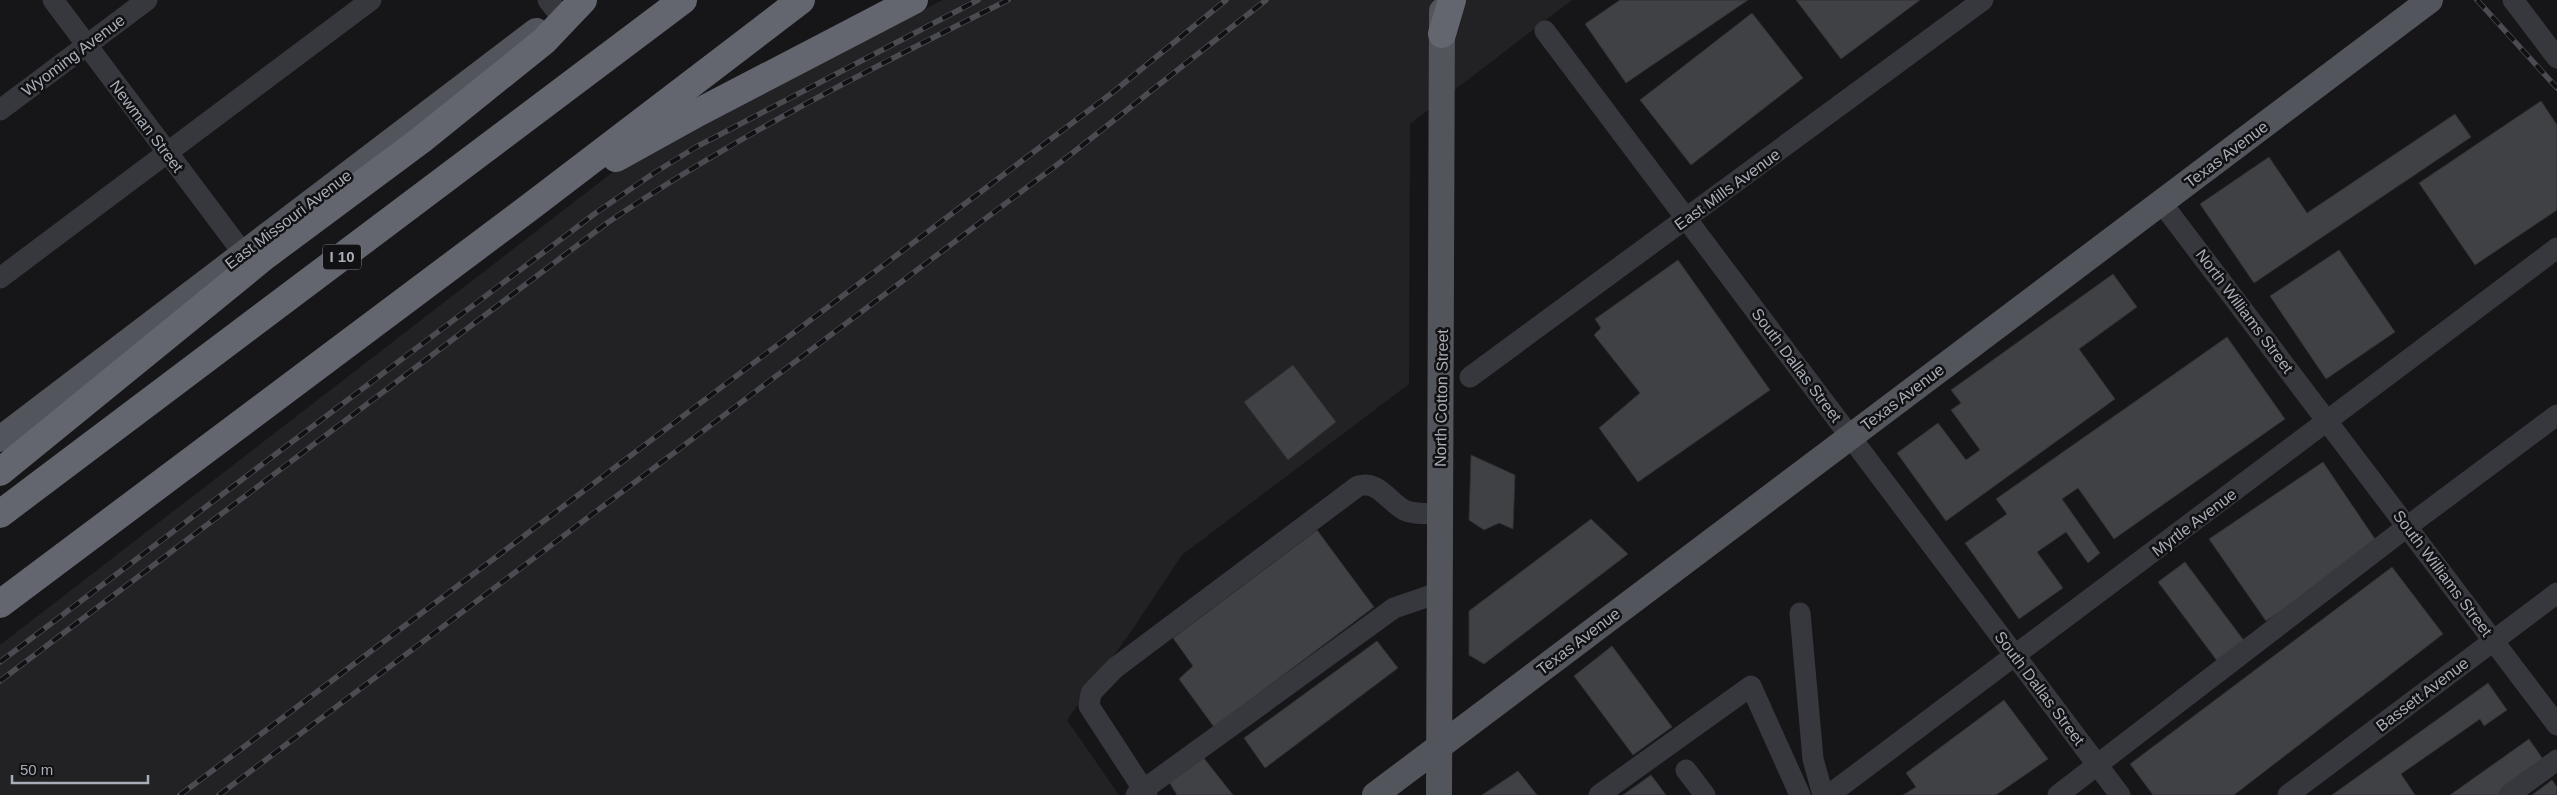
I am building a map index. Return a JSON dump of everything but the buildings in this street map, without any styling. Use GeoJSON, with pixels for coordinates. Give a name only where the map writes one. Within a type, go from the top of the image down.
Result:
{"type":"FeatureCollection","features":[{"type":"Feature","properties":{"kind":"highway"},"geometry":{"type":"LineString","coordinates":[[0,472],[265,256],[442,123],[544,41],[583,0]]}},
{"type":"Feature","properties":{"kind":"highway","name":"I 10"},"geometry":{"type":"LineString","coordinates":[[0,514],[684,0]]}},
{"type":"Feature","properties":{"kind":"highway"},"geometry":{"type":"LineString","coordinates":[[0,604],[530,207],[801,0]]}},
{"type":"Feature","properties":{"kind":"highway"},"geometry":{"type":"LineString","coordinates":[[530,207],[699,112],[914,0]]}},
{"type":"Feature","properties":{"kind":"highway"},"geometry":{"type":"LineString","coordinates":[[1442,34],[1452,0]]}},
{"type":"Feature","properties":{"kind":"main road","name":"North Cotton Street"},"geometry":{"type":"LineString","coordinates":[[1439,795],[1438,593],[1442,266],[1442,0]]}},
{"type":"Feature","properties":{"kind":"main road","name":"Texas Avenue"},"geometry":{"type":"LineString","coordinates":[[1375,795],[2430,0]]}},
{"type":"Feature","properties":{"kind":"main road","name":"East Missouri Avenue"},"geometry":{"type":"LineString","coordinates":[[0,440],[111,356],[561,4]]}},
{"type":"Feature","properties":{"kind":"street","name":"Newman Street"},"geometry":{"type":"LineString","coordinates":[[53,0],[242,253]]}},
{"type":"Feature","properties":{"kind":"street","name":"Wyoming Avenue"},"geometry":{"type":"LineString","coordinates":[[0,110],[147,0]]}},
{"type":"Feature","properties":{"kind":"street"},"geometry":{"type":"LineString","coordinates":[[0,278],[168,154],[371,0]]}},
{"type":"Feature","properties":{"kind":"street","name":"East Mills Avenue"},"geometry":{"type":"LineString","coordinates":[[1470,377],[1983,0]]}},
{"type":"Feature","properties":{"kind":"street"},"geometry":{"type":"LineString","coordinates":[[2513,0],[2557,58]]}},
{"type":"Feature","properties":{"kind":"street","name":"South Dallas Street"},"geometry":{"type":"LineString","coordinates":[[1545,30],[2120,795]]}},
{"type":"Feature","properties":{"kind":"street","name":"North Williams Street"},"geometry":{"type":"LineString","coordinates":[[2161,202],[2328,421]]}},
{"type":"Feature","properties":{"kind":"street","name":"Myrtle Avenue"},"geometry":{"type":"LineString","coordinates":[[1829,795],[2557,248]]}},
{"type":"Feature","properties":{"kind":"street"},"geometry":{"type":"LineString","coordinates":[[2058,795],[2408,526],[2557,415]]}},
{"type":"Feature","properties":{"kind":"street","name":"South Williams Street"},"geometry":{"type":"LineString","coordinates":[[2328,421],[2557,725]]}},
{"type":"Feature","properties":{"kind":"street"},"geometry":{"type":"LineString","coordinates":[[1438,593],[1394,608],[1142,793],[1092,712],[1089,699],[1094,690],[1115,668],[1358,486],[1367,483],[1375,486],[1404,510],[1439,514]]}},
{"type":"Feature","properties":{"kind":"street","name":"Bassett Avenue"},"geometry":{"type":"LineString","coordinates":[[2288,795],[2557,593]]}},
{"type":"Feature","properties":{"kind":"street"},"geometry":{"type":"LineString","coordinates":[[1800,613],[1813,759],[1823,795]]}},
{"type":"Feature","properties":{"kind":"street"},"geometry":{"type":"LineString","coordinates":[[1599,795],[1751,686],[1800,795]]}},
{"type":"Feature","properties":{"kind":"street"},"geometry":{"type":"LineString","coordinates":[[2509,795],[2557,760]]}},
{"type":"Feature","properties":{"kind":"street"},"geometry":{"type":"LineString","coordinates":[[1686,770],[1705,795]]}},
{"type":"Feature","properties":{"kind":"shaded area"},"geometry":{"type":"Polygon","coordinates":[[[943,0],[1572,0],[1410,124],[1409,384],[1182,555],[1130,633],[1067,720],[1119,795],[0,795],[0,645],[635,155],[943,0]]]}},
{"type":"Feature","properties":{"kind":"railway"},"geometry":{"type":"LineString","coordinates":[[0,662],[597,212],[654,173],[696,147],[978,0]]}},
{"type":"Feature","properties":{"kind":"railway"},"geometry":{"type":"LineString","coordinates":[[0,681],[607,223],[704,161],[804,105],[1008,0]]}},
{"type":"Feature","properties":{"kind":"railway"},"geometry":{"type":"LineString","coordinates":[[180,795],[1112,93],[1226,0]]}},
{"type":"Feature","properties":{"kind":"railway"},"geometry":{"type":"LineString","coordinates":[[219,795],[1070,155],[1266,0]]}},
{"type":"Feature","properties":{"kind":"railway"},"geometry":{"type":"LineString","coordinates":[[2477,0],[2557,88]]}}]}
